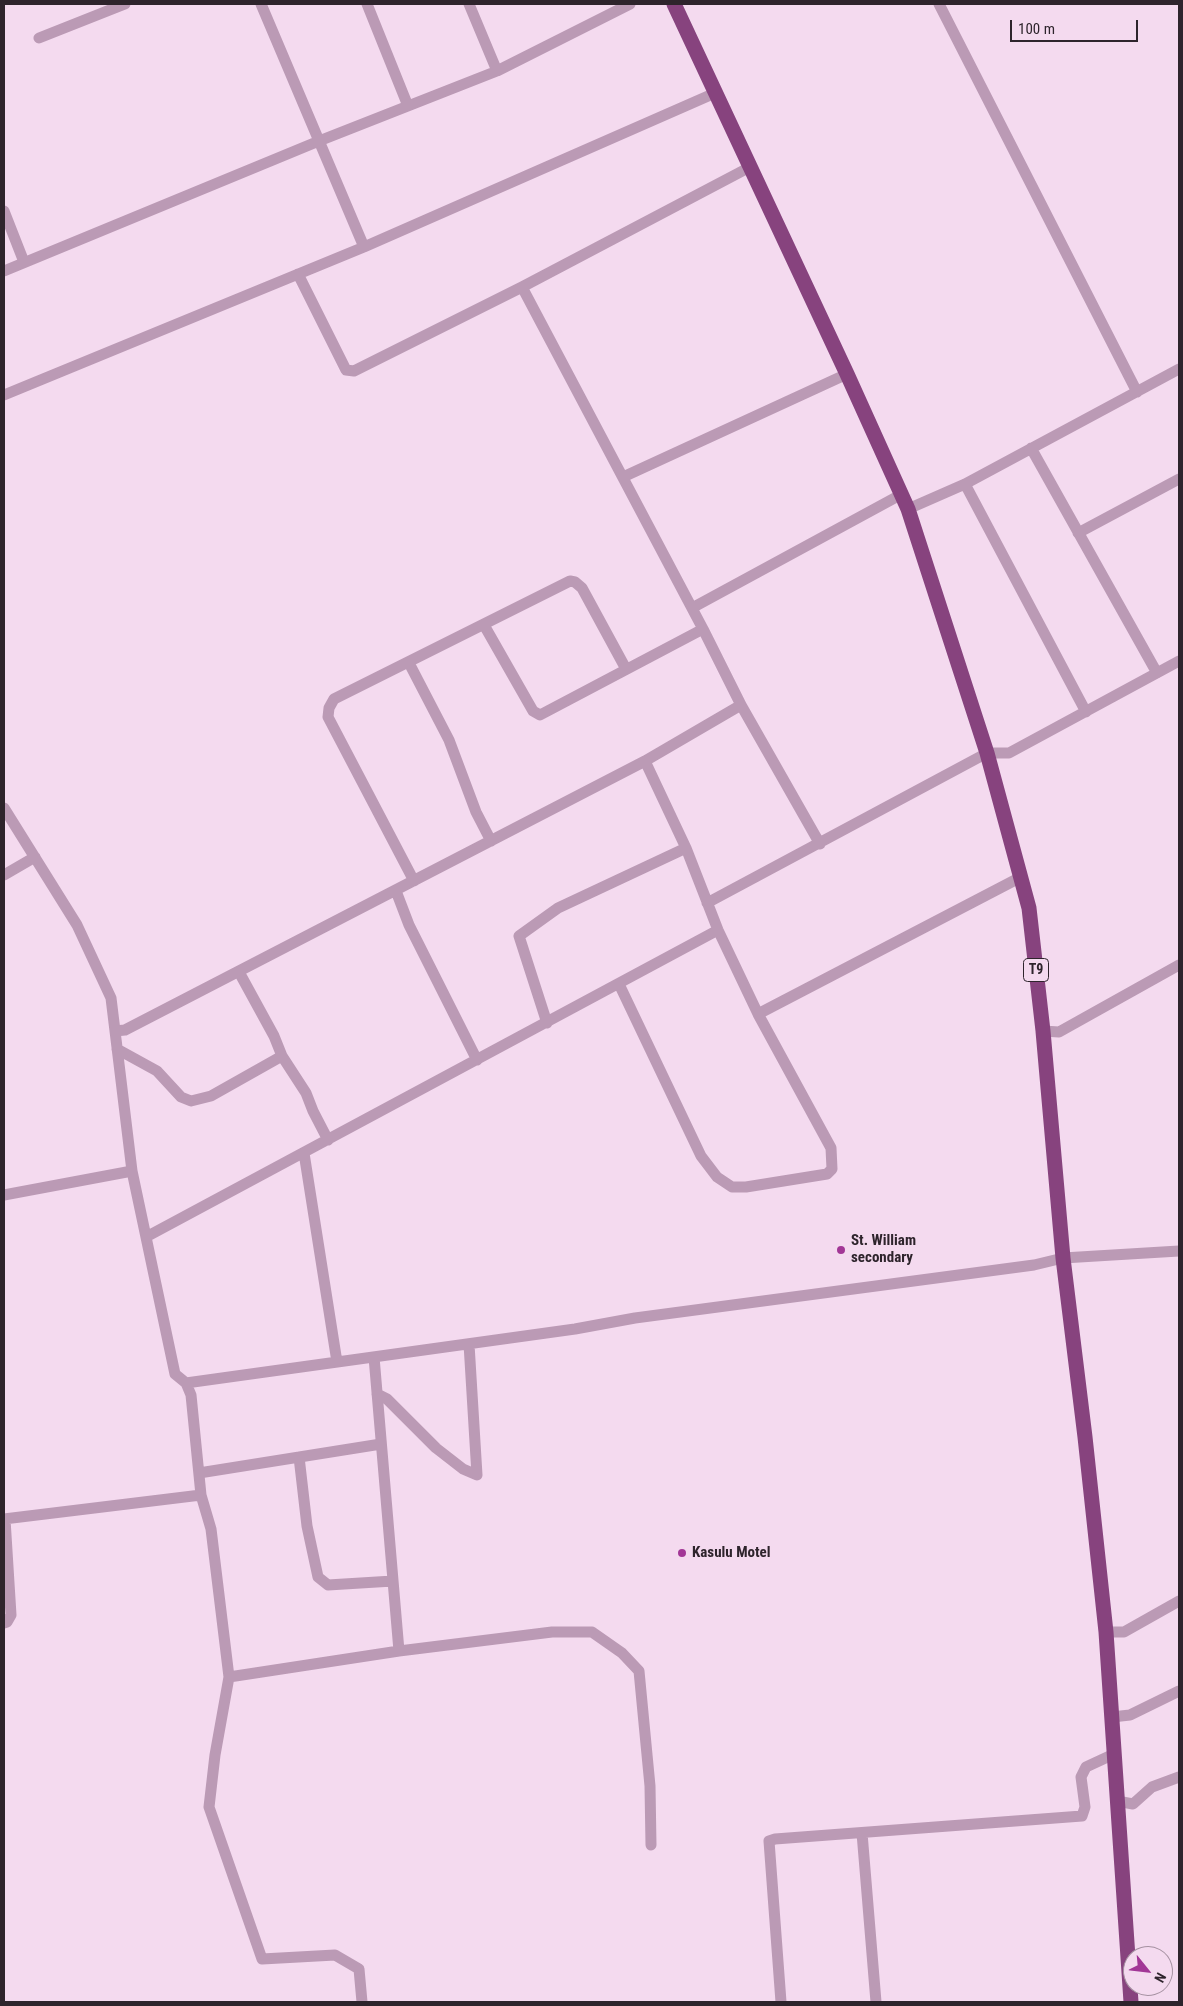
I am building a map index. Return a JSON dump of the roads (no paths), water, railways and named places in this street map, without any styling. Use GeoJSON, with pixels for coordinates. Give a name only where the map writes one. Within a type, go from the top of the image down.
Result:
{"type":"FeatureCollection","features":[{"type":"Feature","properties":{"kind":"highway","name":"T9"},"geometry":{"type":"LineString","coordinates":[[674,4],[908,509],[987,753],[1029,908],[1043,1031],[1064,1258],[1106,1632],[1131,2002]]}},
{"type":"Feature","properties":{"kind":"street"},"geometry":{"type":"LineString","coordinates":[[39,38],[124,4]]}},
{"type":"Feature","properties":{"kind":"street"},"geometry":{"type":"LineString","coordinates":[[261,4],[364,247]]}},
{"type":"Feature","properties":{"kind":"street"},"geometry":{"type":"LineString","coordinates":[[367,4],[408,106]]}},
{"type":"Feature","properties":{"kind":"street"},"geometry":{"type":"LineString","coordinates":[[469,4],[497,71]]}},
{"type":"Feature","properties":{"kind":"street"},"geometry":{"type":"LineString","coordinates":[[4,271],[319,141],[497,71],[630,4]]}},
{"type":"Feature","properties":{"kind":"street"},"geometry":{"type":"LineString","coordinates":[[939,4],[1137,392]]}},
{"type":"Feature","properties":{"kind":"street"},"geometry":{"type":"LineString","coordinates":[[4,395],[364,247],[715,92]]}},
{"type":"Feature","properties":{"kind":"street"},"geometry":{"type":"LineString","coordinates":[[298,274],[346,370],[354,371],[522,287],[750,167]]}},
{"type":"Feature","properties":{"kind":"street"},"geometry":{"type":"LineString","coordinates":[[4,211],[24,262]]}},
{"type":"Feature","properties":{"kind":"street"},"geometry":{"type":"LineString","coordinates":[[522,287],[623,476],[741,705],[820,844]]}},
{"type":"Feature","properties":{"kind":"street"},"geometry":{"type":"LineString","coordinates":[[908,509],[965,484],[1179,369]]}},
{"type":"Feature","properties":{"kind":"street"},"geometry":{"type":"LineString","coordinates":[[623,476],[847,374]]}},
{"type":"Feature","properties":{"kind":"street"},"geometry":{"type":"LineString","coordinates":[[1031,448],[1157,673]]}},
{"type":"Feature","properties":{"kind":"street"},"geometry":{"type":"LineString","coordinates":[[1078,533],[1179,479]]}},
{"type":"Feature","properties":{"kind":"street"},"geometry":{"type":"LineString","coordinates":[[965,484],[1086,712]]}},
{"type":"Feature","properties":{"kind":"street"},"geometry":{"type":"LineString","coordinates":[[692,608],[902,494]]}},
{"type":"Feature","properties":{"kind":"street"},"geometry":{"type":"LineString","coordinates":[[414,881],[328,717],[329,708],[334,700],[570,581],[575,582],[582,588],[626,670]]}},
{"type":"Feature","properties":{"kind":"street"},"geometry":{"type":"LineString","coordinates":[[484,625],[533,711],[540,715],[703,629]]}},
{"type":"Feature","properties":{"kind":"street"},"geometry":{"type":"LineString","coordinates":[[707,903],[987,753],[1009,753],[1179,661]]}},
{"type":"Feature","properties":{"kind":"street"},"geometry":{"type":"LineString","coordinates":[[409,662],[449,740],[476,812],[491,841]]}},
{"type":"Feature","properties":{"kind":"street"},"geometry":{"type":"LineString","coordinates":[[115,1031],[125,1030],[396,891],[645,761],[741,705]]}},
{"type":"Feature","properties":{"kind":"street"},"geometry":{"type":"LineString","coordinates":[[619,984],[701,1156],[717,1177],[732,1187],[746,1187],[827,1174],[832,1169],[831,1148],[758,1014],[718,930],[686,848],[645,761]]}},
{"type":"Feature","properties":{"kind":"street"},"geometry":{"type":"LineString","coordinates":[[4,808],[77,925],[111,998],[132,1170],[175,1374],[186,1382],[191,1396],[201,1495],[211,1529],[229,1677],[215,1755],[209,1807],[262,1959],[335,1955],[359,1969],[362,2002]]}},
{"type":"Feature","properties":{"kind":"street"},"geometry":{"type":"LineString","coordinates":[[547,1023],[519,936],[558,908],[686,848]]}},
{"type":"Feature","properties":{"kind":"street"},"geometry":{"type":"LineString","coordinates":[[4,874],[35,857]]}},
{"type":"Feature","properties":{"kind":"street"},"geometry":{"type":"LineString","coordinates":[[758,1014],[1020,877]]}},
{"type":"Feature","properties":{"kind":"street"},"geometry":{"type":"LineString","coordinates":[[396,891],[409,925],[477,1060]]}},
{"type":"Feature","properties":{"kind":"street"},"geometry":{"type":"LineString","coordinates":[[146,1237],[718,930]]}},
{"type":"Feature","properties":{"kind":"street"},"geometry":{"type":"LineString","coordinates":[[1043,1031],[1059,1032],[1179,965]]}},
{"type":"Feature","properties":{"kind":"street"},"geometry":{"type":"LineString","coordinates":[[239,972],[274,1036],[282,1056],[306,1093],[328,1140]]}},
{"type":"Feature","properties":{"kind":"street"},"geometry":{"type":"LineString","coordinates":[[117,1048],[157,1071],[180,1097],[191,1101],[211,1096],[282,1056]]}},
{"type":"Feature","properties":{"kind":"street"},"geometry":{"type":"LineString","coordinates":[[304,1153],[337,1362]]}},
{"type":"Feature","properties":{"kind":"street"},"geometry":{"type":"LineString","coordinates":[[4,1196],[132,1170]]}},
{"type":"Feature","properties":{"kind":"street"},"geometry":{"type":"LineString","coordinates":[[186,1382],[575,1329],[635,1318],[1034,1266],[1064,1258],[1179,1251]]}},
{"type":"Feature","properties":{"kind":"street"},"geometry":{"type":"LineString","coordinates":[[377,1394],[387,1399],[436,1448],[462,1470],[477,1476],[469,1344]]}},
{"type":"Feature","properties":{"kind":"street"},"geometry":{"type":"LineString","coordinates":[[374,1357],[399,1651]]}},
{"type":"Feature","properties":{"kind":"street"},"geometry":{"type":"LineString","coordinates":[[199,1473],[381,1444]]}},
{"type":"Feature","properties":{"kind":"street"},"geometry":{"type":"LineString","coordinates":[[299,1457],[307,1526],[318,1577],[328,1585],[393,1581]]}},
{"type":"Feature","properties":{"kind":"street"},"geometry":{"type":"LineString","coordinates":[[4,1624],[11,1615],[4,1519],[201,1495]]}},
{"type":"Feature","properties":{"kind":"street"},"geometry":{"type":"LineString","coordinates":[[1106,1632],[1124,1632],[1179,1601]]}},
{"type":"Feature","properties":{"kind":"street"},"geometry":{"type":"LineString","coordinates":[[229,1677],[399,1651],[552,1632],[592,1632],[622,1652],[639,1671],[650,1786],[651,1845]]}},
{"type":"Feature","properties":{"kind":"street"},"geometry":{"type":"LineString","coordinates":[[1112,1717],[1130,1715],[1179,1691]]}},
{"type":"Feature","properties":{"kind":"street"},"geometry":{"type":"LineString","coordinates":[[780,2002],[769,1841],[1082,1816],[1085,1807],[1081,1777],[1086,1767],[1114,1754]]}},
{"type":"Feature","properties":{"kind":"street"},"geometry":{"type":"LineString","coordinates":[[1117,1801],[1133,1804],[1152,1787],[1179,1777]]}},
{"type":"Feature","properties":{"kind":"street"},"geometry":{"type":"LineString","coordinates":[[862,1833],[876,2002]]}},
{"type":"Feature","properties":{"kind":"place","name":"St. William secondary"},"geometry":{"type":"Point","coordinates":[841,1250]}},
{"type":"Feature","properties":{"kind":"place","name":"Kasulu Motel"},"geometry":{"type":"Point","coordinates":[682,1553]}}]}
